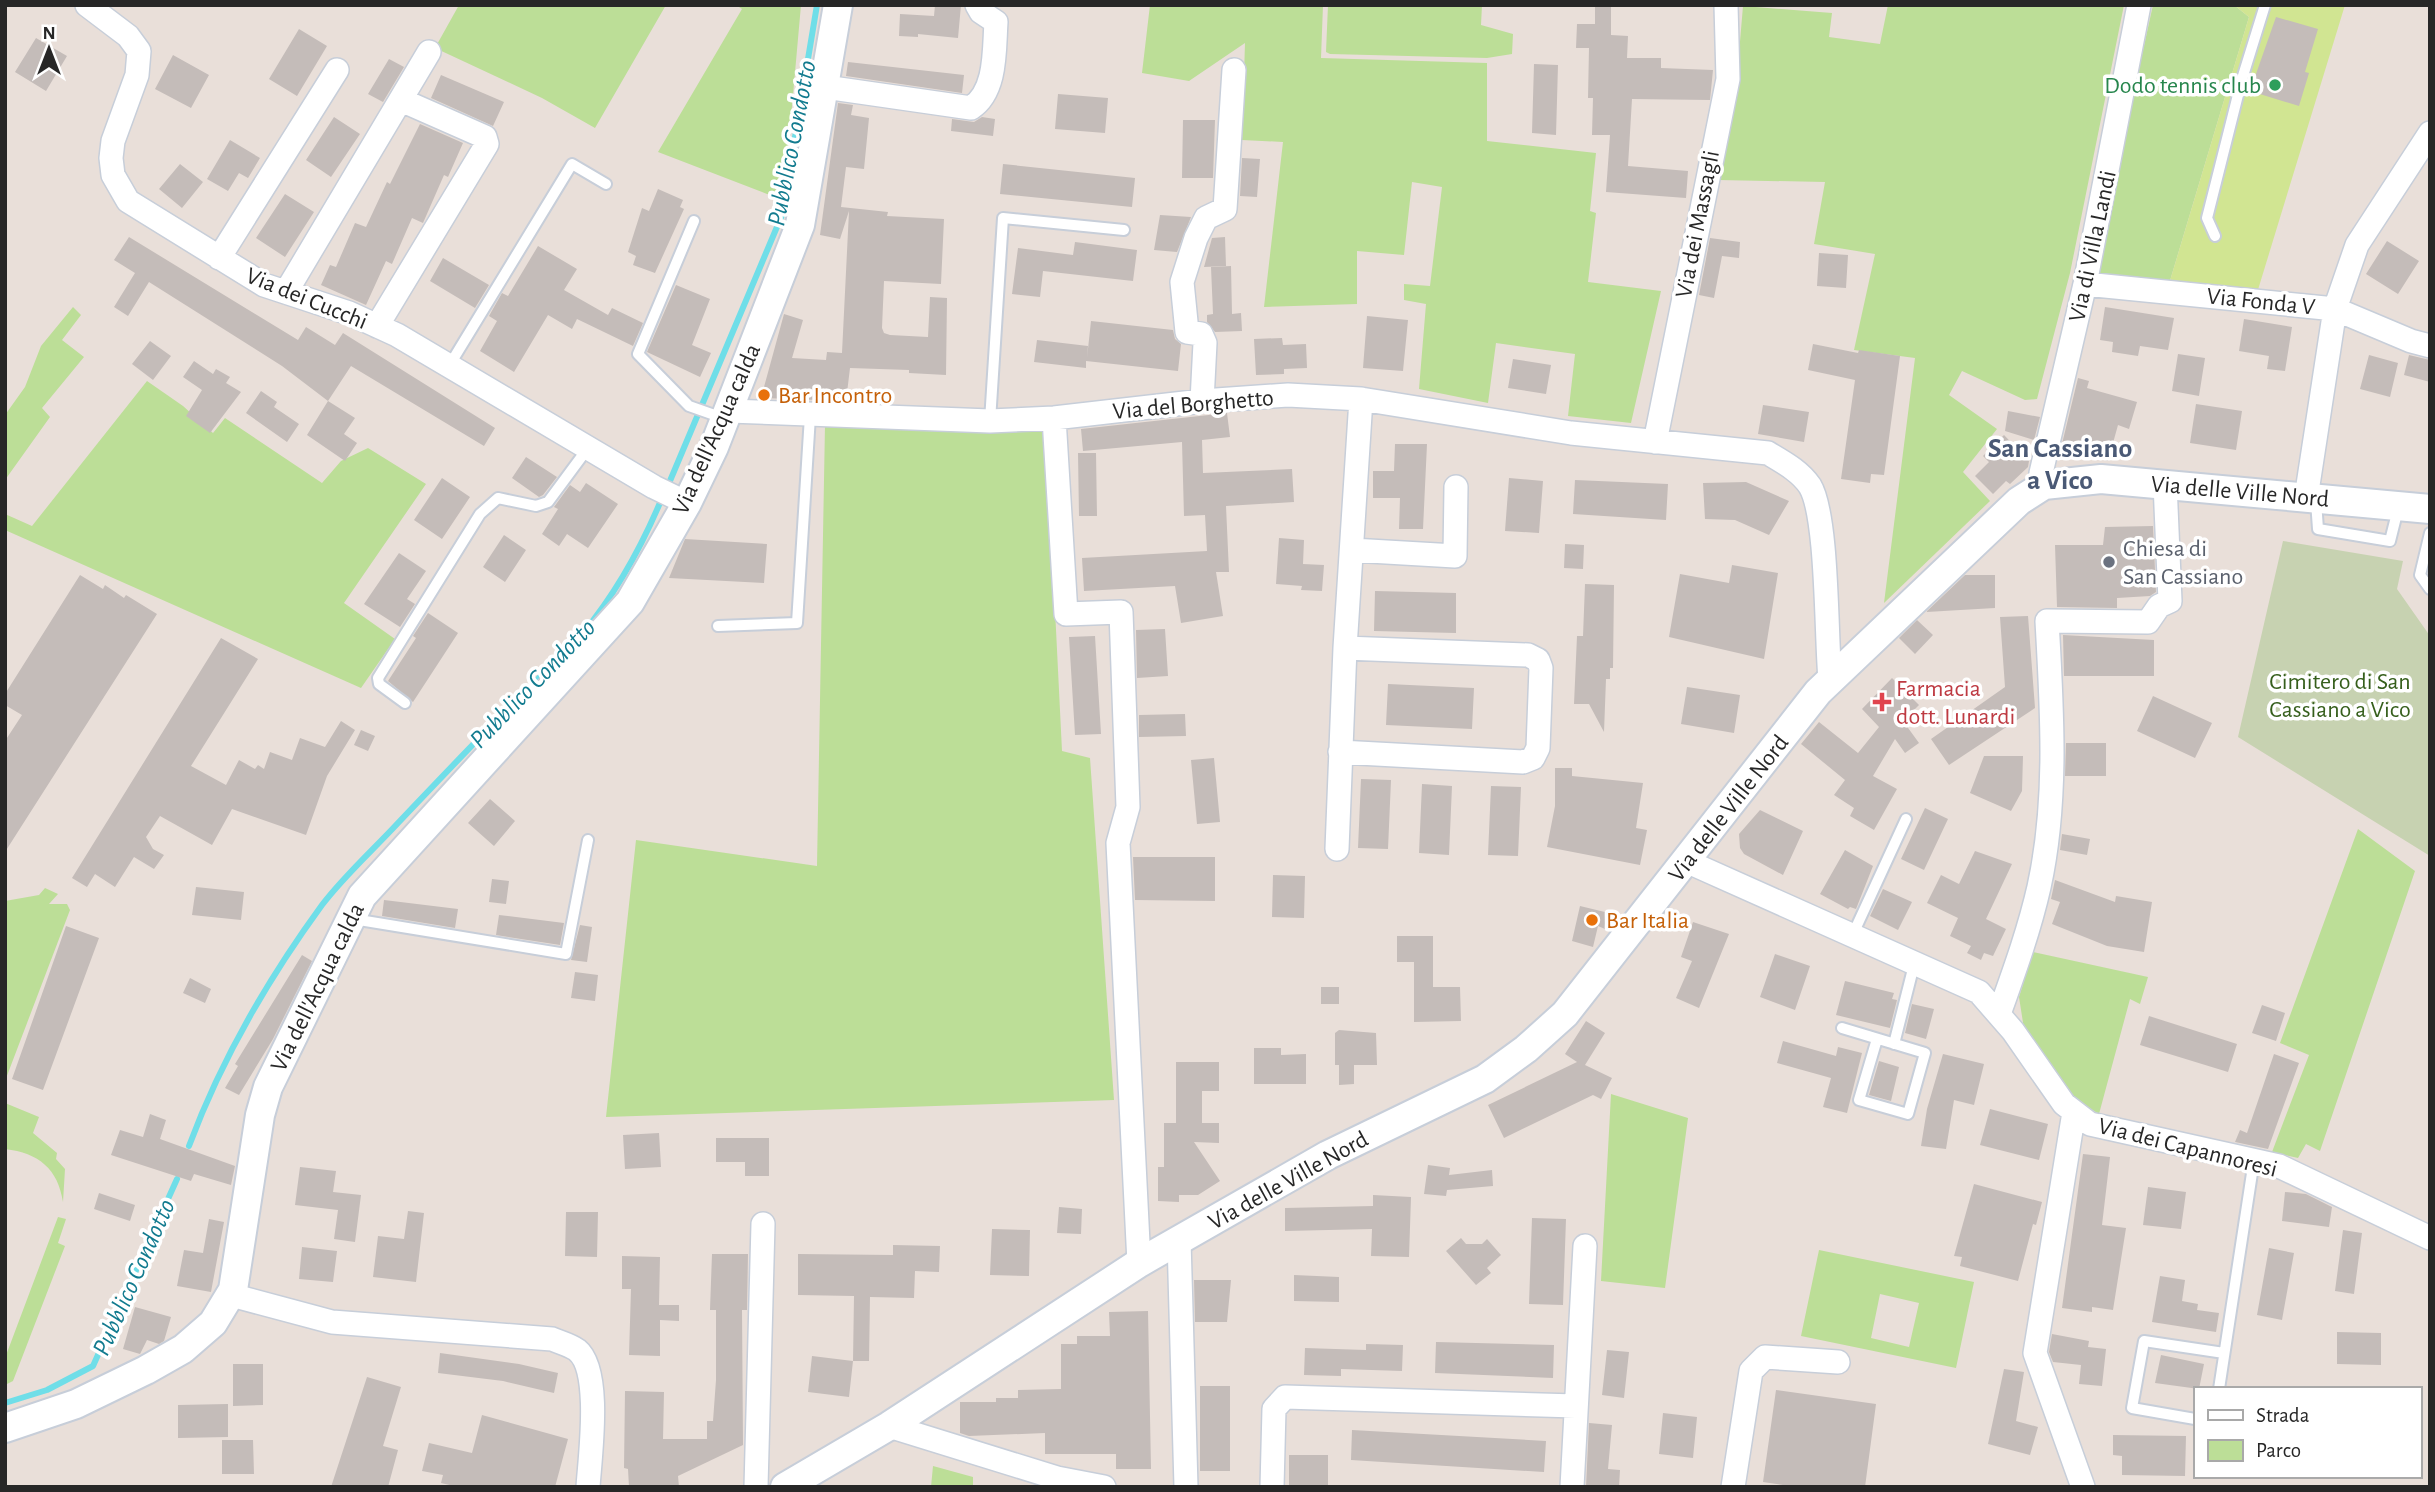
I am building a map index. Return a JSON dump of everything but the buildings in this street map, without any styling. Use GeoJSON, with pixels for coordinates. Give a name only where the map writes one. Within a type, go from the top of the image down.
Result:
{"type":"FeatureCollection","features":[{"type":"Feature","properties":{"kind":"street","name":"Via dei Cucchi"},"geometry":{"type":"LineString","coordinates":[[87,5],[128,36],[139,51],[137,75],[113,141],[113,176],[128,201],[264,285],[377,326],[654,487],[687,503]]}},
{"type":"Feature","properties":{"kind":"street","name":"Via dell'Acqua calda"},"geometry":{"type":"LineString","coordinates":[[5,1428],[76,1404],[183,1349],[213,1323],[231,1295],[260,1115],[268,1087],[362,896],[430,818],[630,602],[687,503],[800,225],[838,5]]}},
{"type":"Feature","properties":{"kind":"street"},"geometry":{"type":"LineString","coordinates":[[825,87],[971,108],[977,104],[992,78],[996,22],[981,12],[977,5]]}},
{"type":"Feature","properties":{"kind":"street","name":"Via dei Massagli"},"geometry":{"type":"LineString","coordinates":[[1655,442],[1728,79],[1726,5]]}},
{"type":"Feature","properties":{"kind":"street","name":"Via di Villa Landi"},"geometry":{"type":"LineString","coordinates":[[2044,485],[2041,473],[2085,284],[2140,5]]}},
{"type":"Feature","properties":{"kind":"street"},"geometry":{"type":"LineString","coordinates":[[286,292],[429,52]]}},
{"type":"Feature","properties":{"kind":"street"},"geometry":{"type":"LineString","coordinates":[[219,258],[337,70]]}},
{"type":"Feature","properties":{"kind":"street"},"geometry":{"type":"LineString","coordinates":[[1202,401],[1205,343],[1201,334],[1187,332],[1182,282],[1196,238],[1206,218],[1225,209],[1234,70]]}},
{"type":"Feature","properties":{"kind":"street"},"geometry":{"type":"LineString","coordinates":[[377,326],[487,144],[485,137],[401,100]]}},
{"type":"Feature","properties":{"kind":"street"},"geometry":{"type":"LineString","coordinates":[[2311,498],[2335,309],[2357,245],[2430,133]]}},
{"type":"Feature","properties":{"kind":"street","name":"Via Fonda V"},"geometry":{"type":"LineString","coordinates":[[2085,284],[2335,309],[2411,341],[2430,346]]}},
{"type":"Feature","properties":{"kind":"street","name":"Via del Borghetto"},"geometry":{"type":"LineString","coordinates":[[721,414],[990,421],[1054,418],[1202,401],[1288,395],[1361,399],[1501,423],[1768,453],[1790,466],[1810,487],[1820,523],[1830,679]]}},
{"type":"Feature","properties":{"kind":"street"},"geometry":{"type":"LineString","coordinates":[[1337,849],[1345,648],[1361,399]]}},
{"type":"Feature","properties":{"kind":"street"},"geometry":{"type":"LineString","coordinates":[[1054,418],[1066,614],[1121,612],[1128,807],[1118,842],[1118,855],[1139,1263]]}},
{"type":"Feature","properties":{"kind":"street","name":"Via delle Ville Nord"},"geometry":{"type":"LineString","coordinates":[[785,1487],[888,1426],[1139,1263],[1328,1155],[1485,1079],[1526,1049],[1565,1014],[1830,679],[2019,501],[2044,485],[2101,479],[2430,509]]}},
{"type":"Feature","properties":{"kind":"street"},"geometry":{"type":"LineString","coordinates":[[1998,1014],[2025,943],[2039,885],[2049,818],[2052,722],[2047,621],[2148,622],[2160,606],[2170,601],[2165,483]]}},
{"type":"Feature","properties":{"kind":"street"},"geometry":{"type":"LineString","coordinates":[[1352,550],[1455,556],[1457,487]]}},
{"type":"Feature","properties":{"kind":"street"},"geometry":{"type":"LineString","coordinates":[[1340,752],[1523,762],[1533,758],[1538,748],[1541,668],[1538,660],[1528,655],[1345,648]]}},
{"type":"Feature","properties":{"kind":"street","name":"Via dei Capannoresi"},"geometry":{"type":"LineString","coordinates":[[1686,861],[1915,961],[1979,992],[2064,1104],[2090,1124],[2279,1166],[2430,1238]]}},
{"type":"Feature","properties":{"kind":"street"},"geometry":{"type":"LineString","coordinates":[[2074,1112],[2035,1353],[2083,1487]]}},
{"type":"Feature","properties":{"kind":"street"},"geometry":{"type":"LineString","coordinates":[[756,1487],[763,1224]]}},
{"type":"Feature","properties":{"kind":"street"},"geometry":{"type":"LineString","coordinates":[[1179,1240],[1186,1487]]}},
{"type":"Feature","properties":{"kind":"street"},"geometry":{"type":"LineString","coordinates":[[1572,1487],[1585,1246]]}},
{"type":"Feature","properties":{"kind":"street"},"geometry":{"type":"LineString","coordinates":[[231,1295],[332,1322],[552,1339],[577,1350],[586,1363],[591,1394],[588,1487]]}},
{"type":"Feature","properties":{"kind":"street"},"geometry":{"type":"LineString","coordinates":[[1733,1487],[1751,1371],[1765,1357],[1838,1362]]}},
{"type":"Feature","properties":{"kind":"street"},"geometry":{"type":"LineString","coordinates":[[1272,1487],[1274,1409],[1285,1397],[1576,1405]]}},
{"type":"Feature","properties":{"kind":"street"},"geometry":{"type":"LineString","coordinates":[[888,1426],[1057,1478],[1104,1487]]}},
{"type":"Feature","properties":{"kind":"lane"},"geometry":{"type":"LineString","coordinates":[[2214,236],[2207,218],[2242,79],[2265,5]]}},
{"type":"Feature","properties":{"kind":"lane"},"geometry":{"type":"LineString","coordinates":[[449,366],[572,164],[606,184]]}},
{"type":"Feature","properties":{"kind":"lane"},"geometry":{"type":"LineString","coordinates":[[990,421],[1003,218],[1124,230]]}},
{"type":"Feature","properties":{"kind":"lane"},"geometry":{"type":"LineString","coordinates":[[694,220],[638,354],[689,406],[721,414]]}},
{"type":"Feature","properties":{"kind":"lane"},"geometry":{"type":"LineString","coordinates":[[718,625],[797,623],[810,416]]}},
{"type":"Feature","properties":{"kind":"lane"},"geometry":{"type":"LineString","coordinates":[[405,703],[379,684],[378,678],[480,514],[498,498],[536,506],[548,502],[588,448]]}},
{"type":"Feature","properties":{"kind":"lane"},"geometry":{"type":"LineString","coordinates":[[2430,533],[2420,575],[2430,589]]}},
{"type":"Feature","properties":{"kind":"lane"},"geometry":{"type":"LineString","coordinates":[[1853,934],[1906,819]]}},
{"type":"Feature","properties":{"kind":"lane"},"geometry":{"type":"LineString","coordinates":[[350,919],[566,954],[588,841]]}},
{"type":"Feature","properties":{"kind":"lane"},"geometry":{"type":"LineString","coordinates":[[1894,1044],[1915,961]]}},
{"type":"Feature","properties":{"kind":"lane"},"geometry":{"type":"LineString","coordinates":[[1842,1028],[1926,1053],[1908,1114],[1859,1100],[1877,1039]]}},
{"type":"Feature","properties":{"kind":"lane"},"geometry":{"type":"LineString","coordinates":[[2219,1387],[2254,1160]]}},
{"type":"Feature","properties":{"kind":"lane"},"geometry":{"type":"LineString","coordinates":[[2194,1419],[2132,1408],[2144,1341],[2224,1353]]}},
{"type":"Feature","properties":{"kind":"green space"},"geometry":{"type":"Polygon","coordinates":[[[459,5],[666,5],[595,128],[542,98],[435,48],[459,5]]]}},
{"type":"Feature","properties":{"kind":"green space"},"geometry":{"type":"Polygon","coordinates":[[[736,5],[801,5],[784,196],[767,194],[658,152],[742,9],[736,5]]]}},
{"type":"Feature","properties":{"kind":"green space"},"geometry":{"type":"Polygon","coordinates":[[[1150,5],[1323,5],[1321,58],[1487,63],[1487,141],[1596,153],[1590,211],[1596,213],[1588,282],[1661,291],[1631,423],[1568,416],[1575,354],[1496,343],[1488,403],[1419,389],[1426,304],[1404,300],[1404,284],[1430,286],[1442,187],[1412,182],[1404,255],[1357,251],[1357,304],[1264,307],[1283,142],[1242,140],[1245,43],[1189,81],[1142,73],[1150,5]]]}},
{"type":"Feature","properties":{"kind":"green space"},"geometry":{"type":"Polygon","coordinates":[[[1328,5],[1482,5],[1481,25],[1513,34],[1512,54],[1487,58],[1330,54],[1326,52],[1328,5]]]}},
{"type":"Feature","properties":{"kind":"green space"},"geometry":{"type":"Polygon","coordinates":[[[1888,5],[2124,5],[2070,273],[2037,399],[2025,400],[1962,371],[1949,395],[1997,429],[1963,472],[1990,501],[1884,603],[1915,358],[1854,350],[1875,254],[1814,244],[1825,182],[1718,180],[1737,77],[1743,6],[1832,13],[1829,37],[1880,44],[1888,5]]]}},
{"type":"Feature","properties":{"kind":"green space"},"geometry":{"type":"Polygon","coordinates":[[[2153,5],[2234,5],[2249,17],[2169,284],[2096,276],[2095,267],[2153,5]]]}},
{"type":"Feature","properties":{"kind":"green space","name":"Dodo tennis club"},"geometry":{"type":"Polygon","coordinates":[[[2234,5],[2345,5],[2257,293],[2169,284],[2249,17],[2234,5]]]}},
{"type":"Feature","properties":{"kind":"green space"},"geometry":{"type":"Polygon","coordinates":[[[73,307],[81,315],[62,340],[84,357],[42,408],[50,417],[5,480],[5,415],[25,387],[41,346],[73,307]]]}},
{"type":"Feature","properties":{"kind":"green space"},"geometry":{"type":"Polygon","coordinates":[[[147,381],[183,406],[213,433],[225,418],[322,483],[341,461],[368,448],[426,484],[344,603],[395,639],[361,688],[5,530],[5,514],[32,526],[147,381]]]}},
{"type":"Feature","properties":{"kind":"green space"},"geometry":{"type":"Polygon","coordinates":[[[825,425],[1046,427],[1062,751],[1090,758],[1114,1100],[606,1117],[636,840],[817,866],[825,425]]]}},
{"type":"Feature","properties":{"kind":"green space","name":"Cimitero di San Cassiano a Vico"},"geometry":{"type":"Polygon","coordinates":[[[2283,541],[2403,561],[2397,589],[2430,636],[2430,856],[2238,737],[2283,541]]]}},
{"type":"Feature","properties":{"kind":"green space"},"geometry":{"type":"Polygon","coordinates":[[[2358,829],[2415,871],[2320,1151],[2306,1144],[2298,1158],[2272,1152],[2309,1055],[2280,1043],[2358,829]]]}},
{"type":"Feature","properties":{"kind":"green space"},"geometry":{"type":"Polygon","coordinates":[[[45,888],[58,894],[49,904],[67,904],[70,910],[5,1081],[5,901],[39,895],[45,888]]]}},
{"type":"Feature","properties":{"kind":"green space"},"geometry":{"type":"Polygon","coordinates":[[[2033,952],[2148,977],[2140,1004],[2130,999],[2099,1114],[2068,1095],[2024,1029],[2019,997],[2033,952]]]}},
{"type":"Feature","properties":{"kind":"green space"},"geometry":{"type":"Polygon","coordinates":[[[1611,1094],[1688,1118],[1665,1288],[1601,1281],[1611,1094]]]}},
{"type":"Feature","properties":{"kind":"green space"},"geometry":{"type":"Polygon","coordinates":[[[5,1103],[39,1117],[33,1133],[57,1153],[56,1159],[65,1169],[63,1202],[57,1180],[45,1165],[28,1154],[5,1149],[5,1103]]]}},
{"type":"Feature","properties":{"kind":"green space"},"geometry":{"type":"Polygon","coordinates":[[[58,1217],[66,1219],[58,1243],[65,1246],[13,1381],[5,1385],[5,1358],[58,1217]]]}},
{"type":"Feature","properties":{"kind":"green space"},"geometry":{"type":"Polygon","coordinates":[[[1819,1250],[1974,1282],[1956,1368],[1801,1336],[1819,1250]],[[1880,1294],[1871,1338],[1909,1347],[1919,1303],[1880,1294]]]}},
{"type":"Feature","properties":{"kind":"green space"},"geometry":{"type":"Polygon","coordinates":[[[933,1466],[973,1477],[973,1487],[931,1487],[933,1466]]]}},
{"type":"Feature","properties":{"kind":"waterway","name":"Pubblico Condotto"},"geometry":{"type":"LineString","coordinates":[[667,488],[782,215],[817,5]]}},
{"type":"Feature","properties":{"kind":"waterway","name":"Pubblico Condotto"},"geometry":{"type":"LineString","coordinates":[[583,633],[628,568],[662,498]]}},
{"type":"Feature","properties":{"kind":"waterway","name":"Pubblico Condotto"},"geometry":{"type":"LineString","coordinates":[[189,1146],[216,1082],[247,1021],[322,905],[349,873],[569,649]]}},
{"type":"Feature","properties":{"kind":"waterway","name":"Pubblico Condotto"},"geometry":{"type":"LineString","coordinates":[[5,1403],[47,1390],[93,1366],[177,1179]]}},
{"type":"Feature","properties":{"kind":"place","name":"Dodo tennis club"},"geometry":{"type":"Point","coordinates":[2275,85]}},
{"type":"Feature","properties":{"kind":"place","name":"Bar Incontro"},"geometry":{"type":"Point","coordinates":[764,395]}},
{"type":"Feature","properties":{"kind":"place","name":"Chiesa di San Cassiano"},"geometry":{"type":"Point","coordinates":[2109,562]}},
{"type":"Feature","properties":{"kind":"place","name":"Farmacia dott. Lunardi"},"geometry":{"type":"Point","coordinates":[1882,702]}},
{"type":"Feature","properties":{"kind":"place","name":"Bar Italia"},"geometry":{"type":"Point","coordinates":[1592,920]}},
{"type":"Feature","properties":{"kind":"district","name":"San Cassiano a Vico"},"geometry":{"type":"Point","coordinates":[2060,463]}}]}
